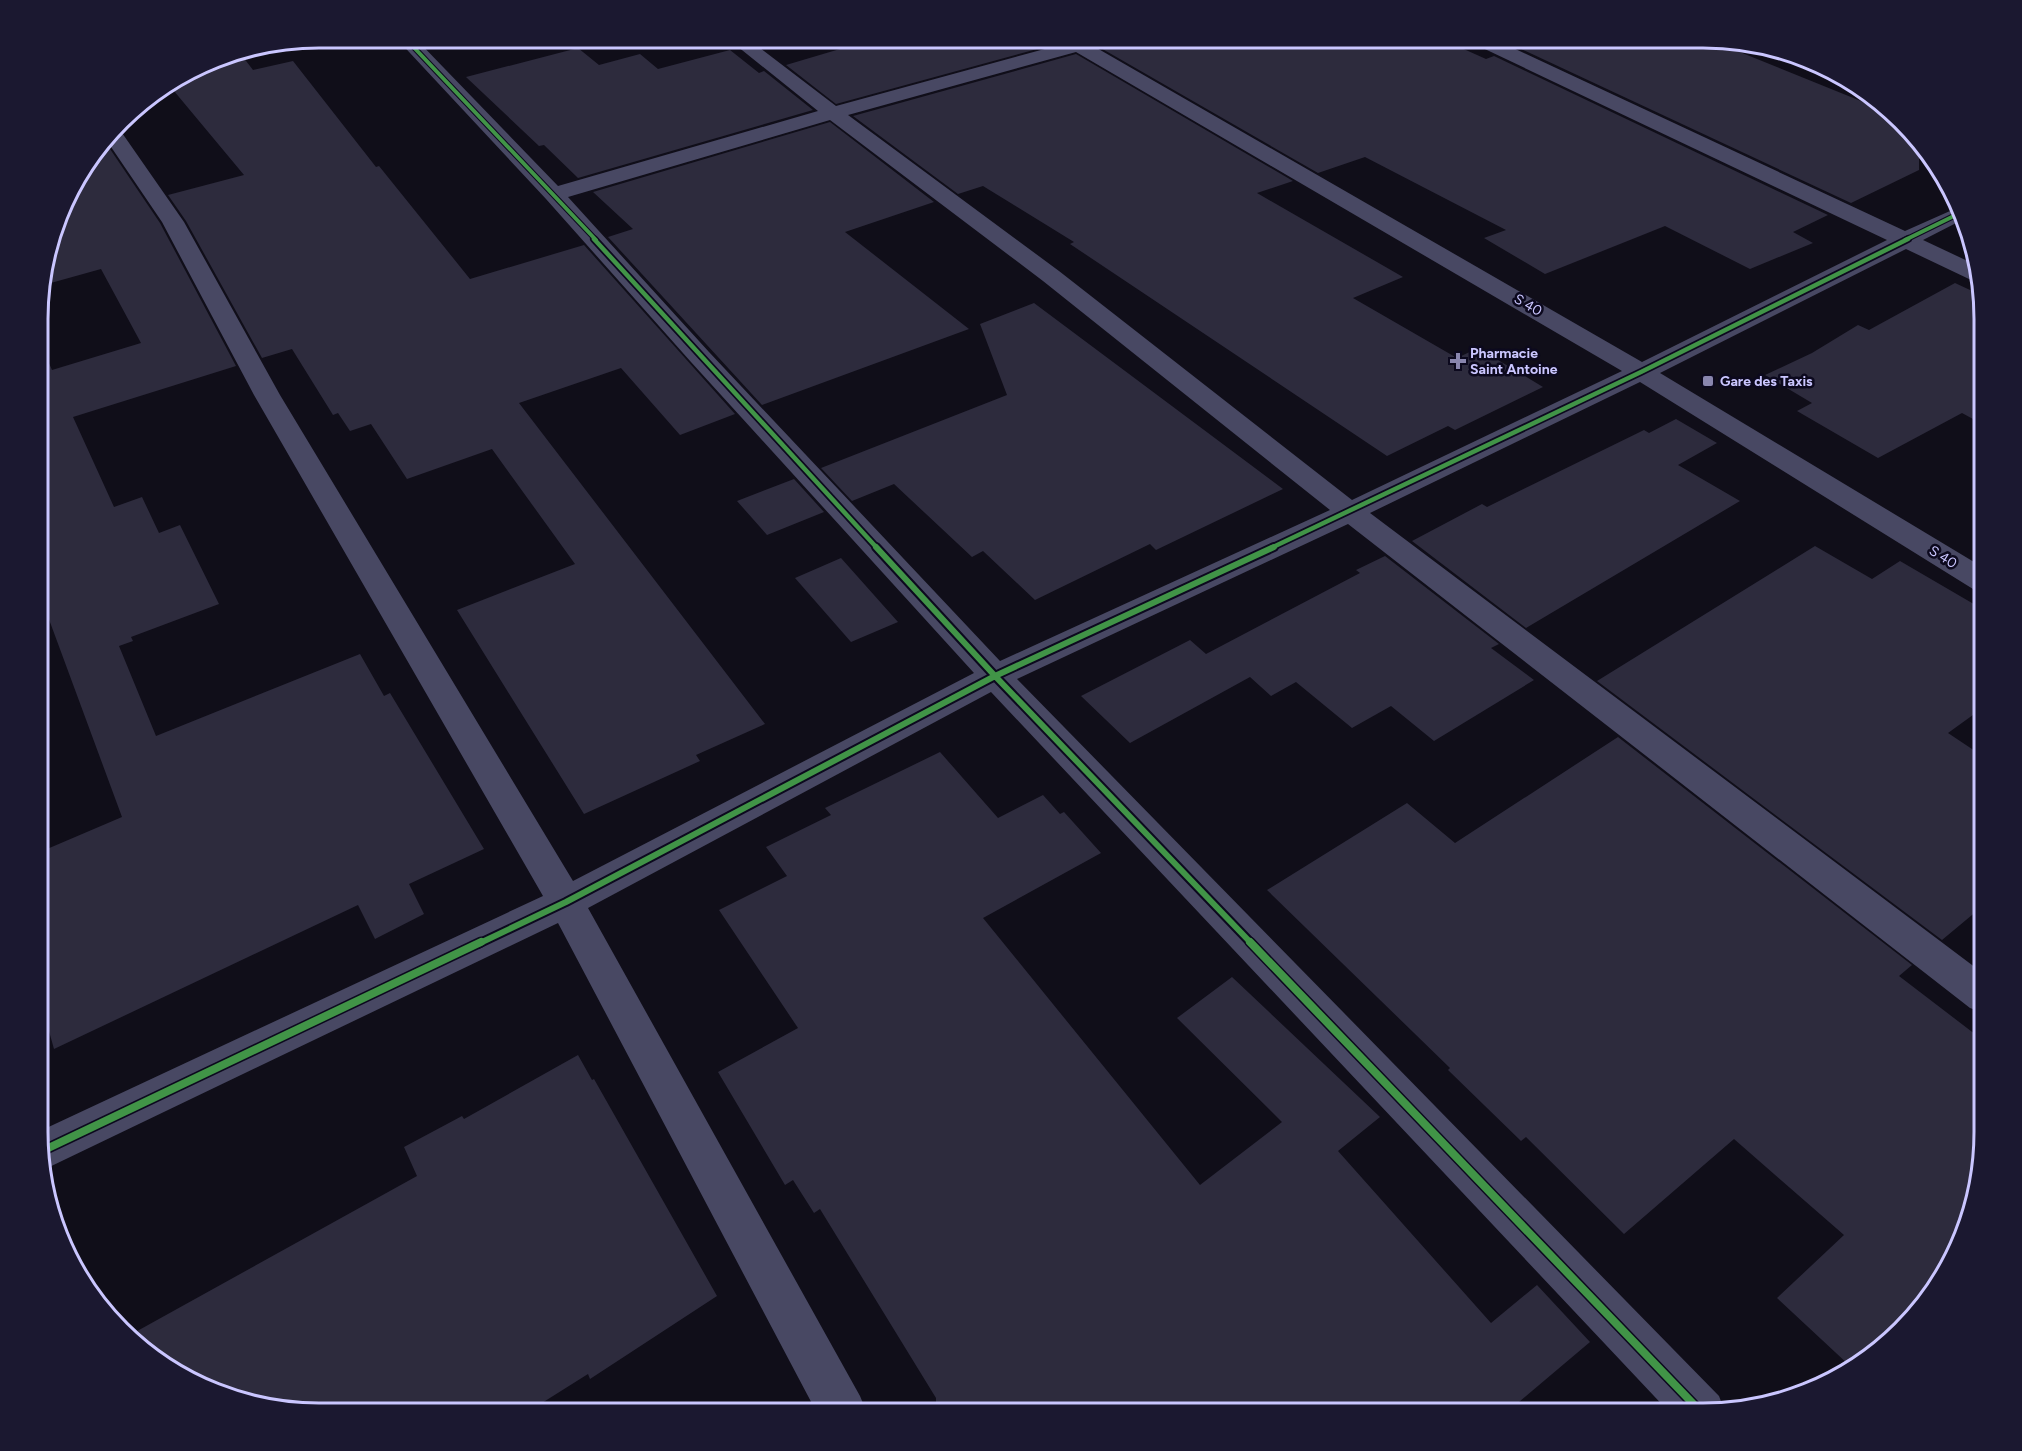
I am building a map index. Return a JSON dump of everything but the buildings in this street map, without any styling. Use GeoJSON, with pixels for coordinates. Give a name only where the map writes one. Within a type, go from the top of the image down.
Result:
{"type":"FeatureCollection","features":[{"type":"Feature","properties":{"kind":"street"},"geometry":{"type":"LineString","coordinates":[[415,48],[554,194],[700,357],[995,676],[1692,1403]]}},
{"type":"Feature","properties":{"kind":"street"},"geometry":{"type":"LineString","coordinates":[[749,48],[1051,276],[1350,512],[1974,988]]}},
{"type":"Feature","properties":{"kind":"street"},"geometry":{"type":"LineString","coordinates":[[554,194],[834,114],[1052,48]]}},
{"type":"Feature","properties":{"kind":"street","name":"S 40"},"geometry":{"type":"LineString","coordinates":[[1082,48],[1641,372],[1974,576]]}},
{"type":"Feature","properties":{"kind":"street"},"geometry":{"type":"LineString","coordinates":[[1498,48],[1970,271]]}},
{"type":"Feature","properties":{"kind":"street"},"geometry":{"type":"LineString","coordinates":[[116,139],[173,222],[267,395],[566,902],[838,1403]]}},
{"type":"Feature","properties":{"kind":"street"},"geometry":{"type":"LineString","coordinates":[[49,1148],[566,902],[995,676],[1350,512],[1641,372],[1953,216]]}},
{"type":"Feature","properties":{"kind":"cycle path"},"geometry":{"type":"LineString","coordinates":[[415,48],[554,194],[700,357],[995,676],[1692,1403]]}},
{"type":"Feature","properties":{"kind":"cycle path"},"geometry":{"type":"LineString","coordinates":[[49,1148],[566,902],[995,676],[1350,512],[1641,372],[1954,216]]}},
{"type":"Feature","properties":{"kind":"place","name":"Pharmacie Saint Antoine"},"geometry":{"type":"Point","coordinates":[1458,361]}},
{"type":"Feature","properties":{"kind":"place","name":"Gare des Taxis"},"geometry":{"type":"Point","coordinates":[1708,381]}}]}
